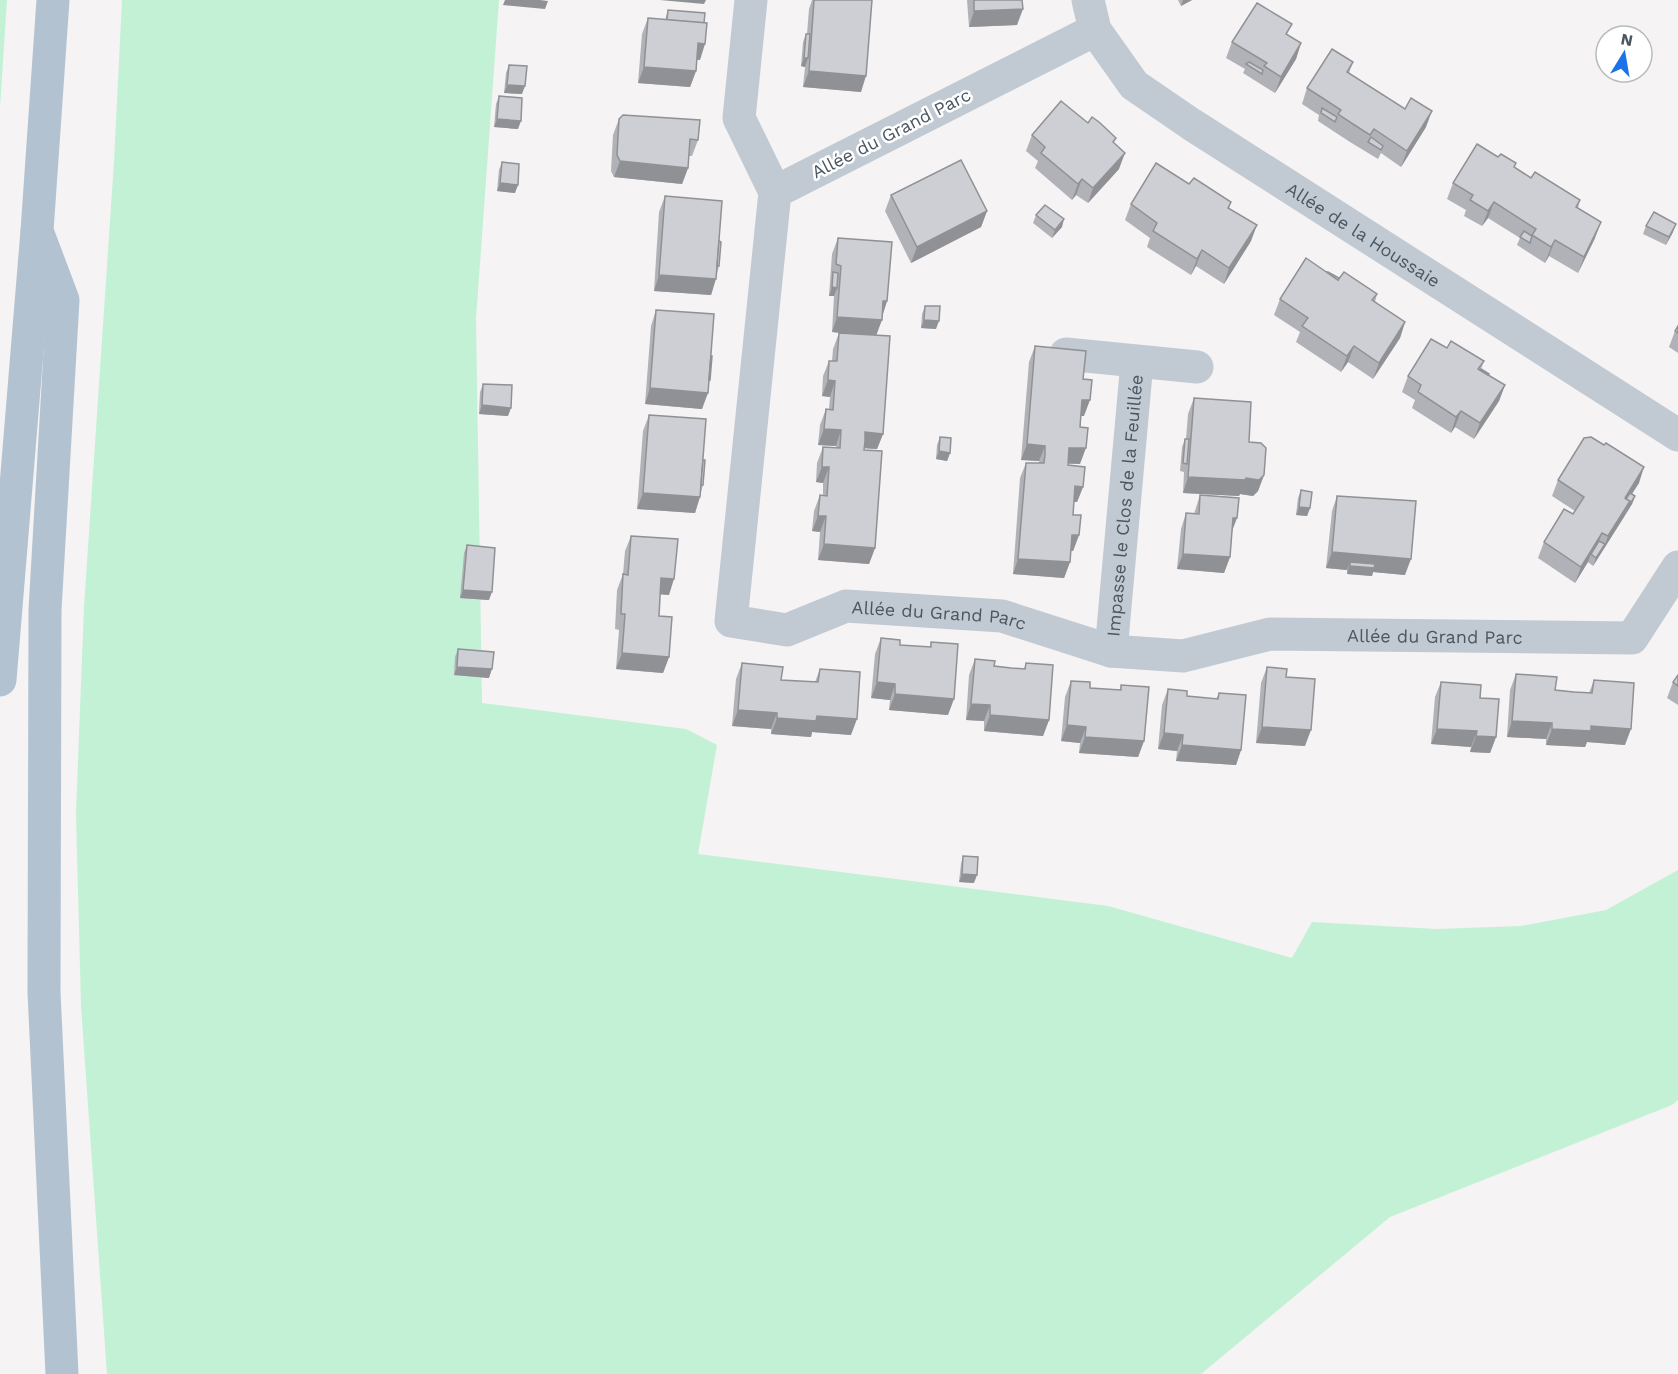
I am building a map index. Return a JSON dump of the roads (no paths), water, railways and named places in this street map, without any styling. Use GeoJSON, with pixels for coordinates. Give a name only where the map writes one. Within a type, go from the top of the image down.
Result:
{"type":"FeatureCollection","features":[{"type":"Feature","properties":{"kind":"main road"},"geometry":{"type":"LineString","coordinates":[[0,680],[38,231],[53,0]]}},
{"type":"Feature","properties":{"kind":"main road"},"geometry":{"type":"LineString","coordinates":[[38,231],[63,300],[45,610],[44,992],[62,1374]]}},
{"type":"Feature","properties":{"kind":"street"},"geometry":{"type":"LineString","coordinates":[[751,0],[739,118],[775,192]]}},
{"type":"Feature","properties":{"kind":"street","name":"Allée du Grand Parc"},"geometry":{"type":"LineString","coordinates":[[1091,15],[775,192],[731,621],[787,630],[846,606],[1002,616],[1111,651],[1183,657],[1270,634],[1632,638],[1678,567]]}},
{"type":"Feature","properties":{"kind":"street","name":"Allée de la Houssaie"},"geometry":{"type":"LineString","coordinates":[[1091,15],[1134,85],[1398,258],[1678,435]]}},
{"type":"Feature","properties":{"kind":"street","name":"Impasse le Clos de la Feuillée"},"geometry":{"type":"LineString","coordinates":[[1065,354],[1197,367]]}},
{"type":"Feature","properties":{"kind":"street","name":"Impasse le Clos de la Feuillée"},"geometry":{"type":"LineString","coordinates":[[1111,651],[1137,362]]}}]}
